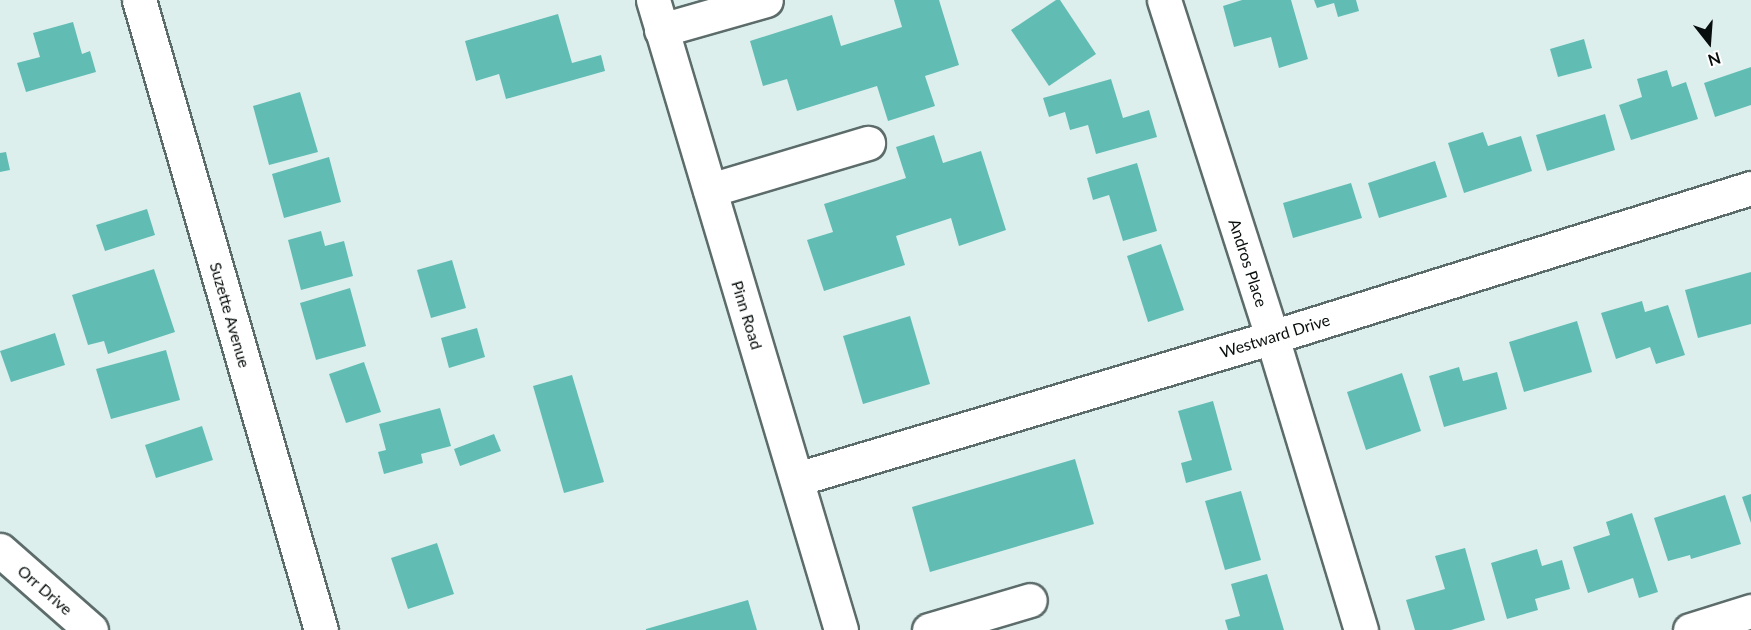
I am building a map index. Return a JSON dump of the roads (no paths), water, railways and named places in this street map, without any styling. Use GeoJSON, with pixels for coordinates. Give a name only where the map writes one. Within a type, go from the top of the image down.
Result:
{"type":"FeatureCollection","features":[{"type":"Feature","properties":{"kind":"street","name":"Suzette Avenue"},"geometry":{"type":"LineString","coordinates":[[139,0],[321,630]]}},
{"type":"Feature","properties":{"kind":"street"},"geometry":{"type":"LineString","coordinates":[[657,15],[766,0]]}},
{"type":"Feature","properties":{"kind":"street","name":"Andros Place"},"geometry":{"type":"LineString","coordinates":[[1164,0],[1272,337],[1361,630]]}},
{"type":"Feature","properties":{"kind":"street","name":"Pinn Road"},"geometry":{"type":"LineString","coordinates":[[657,15],[841,630]]}},
{"type":"Feature","properties":{"kind":"street"},"geometry":{"type":"LineString","coordinates":[[710,190],[868,143]]}},
{"type":"Feature","properties":{"kind":"street","name":"Westward Drive"},"geometry":{"type":"LineString","coordinates":[[797,479],[1272,337],[1751,188]]}},
{"type":"Feature","properties":{"kind":"street","name":"Orr Drive"},"geometry":{"type":"LineString","coordinates":[[0,550],[91,630]]}},
{"type":"Feature","properties":{"kind":"street"},"geometry":{"type":"LineString","coordinates":[[929,630],[1030,600]]}},
{"type":"Feature","properties":{"kind":"street"},"geometry":{"type":"LineString","coordinates":[[1690,630],[1751,611]]}}]}
